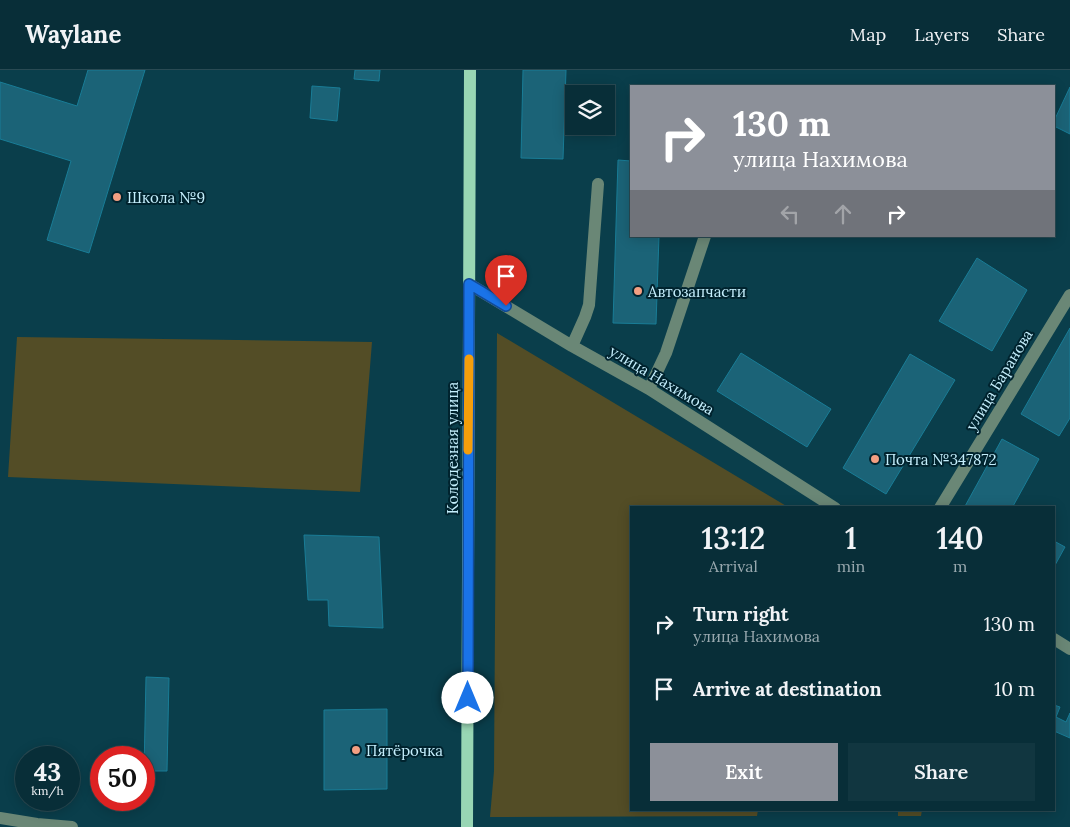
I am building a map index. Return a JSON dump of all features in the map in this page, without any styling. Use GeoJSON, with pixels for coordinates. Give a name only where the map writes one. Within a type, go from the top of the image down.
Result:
{"type":"FeatureCollection","features":[{"type":"Feature","properties":{"kind":"main road","name":"Колодезная улица"},"geometry":{"type":"LineString","coordinates":[[467,827],[470,70]]}},
{"type":"Feature","properties":{"kind":"street"},"geometry":{"type":"LineString","coordinates":[[572,346],[589,305],[598,184]]}},
{"type":"Feature","properties":{"kind":"street"},"geometry":{"type":"LineString","coordinates":[[649,389],[666,353],[706,237]]}},
{"type":"Feature","properties":{"kind":"street","name":"улица Нахимова"},"geometry":{"type":"LineString","coordinates":[[469,284],[572,346],[649,389],[832,506]]}},
{"type":"Feature","properties":{"kind":"street","name":"улица Баранова"},"geometry":{"type":"LineString","coordinates":[[941,506],[1070,295]]}},
{"type":"Feature","properties":{"kind":"street"},"geometry":{"type":"LineString","coordinates":[[1055,640],[1070,649]]}},
{"type":"Feature","properties":{"kind":"street"},"geometry":{"type":"LineString","coordinates":[[0,818],[36,826],[72,827]]}},
{"type":"Feature","properties":{"kind":"shaded area"},"geometry":{"type":"Polygon","coordinates":[[[497,333],[786,506],[630,506],[630,811],[758,811],[757,816],[490,817],[494,771],[497,333]]]}},
{"type":"Feature","properties":{"kind":"shaded area"},"geometry":{"type":"Polygon","coordinates":[[[17,337],[372,342],[360,492],[8,477],[17,337]]]}},
{"type":"Feature","properties":{"kind":"shaded area"},"geometry":{"type":"Polygon","coordinates":[[[898,811],[922,811],[921,816],[898,816],[898,811]]]}},
{"type":"Feature","properties":{"kind":"building"},"geometry":{"type":"Polygon","coordinates":[[[88,70],[145,70],[89,253],[47,240],[71,161],[0,139],[0,82],[77,106],[88,70]]]}},
{"type":"Feature","properties":{"kind":"building"},"geometry":{"type":"Polygon","coordinates":[[[355,70],[380,70],[379,81],[354,79],[355,70]]]}},
{"type":"Feature","properties":{"kind":"building"},"geometry":{"type":"Polygon","coordinates":[[[523,70],[566,70],[563,159],[521,158],[523,70]]]}},
{"type":"Feature","properties":{"kind":"building"},"geometry":{"type":"Polygon","coordinates":[[[312,86],[340,88],[337,121],[310,118],[312,86]]]}},
{"type":"Feature","properties":{"kind":"building"},"geometry":{"type":"Polygon","coordinates":[[[1070,87],[1070,134],[1055,126],[1055,119],[1070,87]]]}},
{"type":"Feature","properties":{"kind":"building"},"geometry":{"type":"Polygon","coordinates":[[[618,160],[630,161],[630,237],[659,237],[656,324],[613,323],[618,160]]]}},
{"type":"Feature","properties":{"kind":"building"},"geometry":{"type":"Polygon","coordinates":[[[977,258],[1027,290],[992,351],[939,321],[977,258]]]}},
{"type":"Feature","properties":{"kind":"building"},"geometry":{"type":"Polygon","coordinates":[[[1070,328],[1070,418],[1059,436],[1021,414],[1070,328]]]}},
{"type":"Feature","properties":{"kind":"building"},"geometry":{"type":"Polygon","coordinates":[[[741,353],[831,409],[807,447],[717,391],[741,353]]]}},
{"type":"Feature","properties":{"kind":"building"},"geometry":{"type":"Polygon","coordinates":[[[910,354],[955,380],[886,494],[843,468],[910,354]]]}},
{"type":"Feature","properties":{"kind":"building"},"geometry":{"type":"Polygon","coordinates":[[[1002,439],[1039,459],[1013,506],[965,506],[1002,439]]]}},
{"type":"Feature","properties":{"kind":"building"},"geometry":{"type":"Polygon","coordinates":[[[304,535],[379,537],[383,628],[329,626],[328,600],[308,600],[304,535]]]}},
{"type":"Feature","properties":{"kind":"building"},"geometry":{"type":"Polygon","coordinates":[[[1055,542],[1065,547],[1055,565],[1055,542]]]}},
{"type":"Feature","properties":{"kind":"building"},"geometry":{"type":"Polygon","coordinates":[[[146,677],[169,678],[167,771],[155,771],[155,746],[145,746],[146,677]]]}},
{"type":"Feature","properties":{"kind":"building"},"geometry":{"type":"Polygon","coordinates":[[[1055,705],[1060,707],[1056,717],[1066,722],[1070,713],[1070,738],[1055,731],[1055,705]]]}},
{"type":"Feature","properties":{"kind":"building","name":"Пятёрочка"},"geometry":{"type":"Polygon","coordinates":[[[387,709],[387,789],[324,790],[324,710],[387,709]]]}},
{"type":"Feature","properties":{"kind":"slow traffic"},"geometry":{"type":"LineString","coordinates":[[468,450],[469,359]]}},
{"type":"Feature","properties":{"kind":"place","name":"Школа №9"},"geometry":{"type":"Point","coordinates":[117,197]}},
{"type":"Feature","properties":{"kind":"place","name":"Автозапчасти"},"geometry":{"type":"Point","coordinates":[638,291]}},
{"type":"Feature","properties":{"kind":"place","name":"Почта №347872"},"geometry":{"type":"Point","coordinates":[875,459]}},
{"type":"Feature","properties":{"kind":"place","name":"Пятёрочка"},"geometry":{"type":"Point","coordinates":[356,750]}},
{"type":"Feature","properties":{"kind":"route"},"geometry":{"type":"LineString","coordinates":[[468,698],[469,284],[506,306]]}}]}
